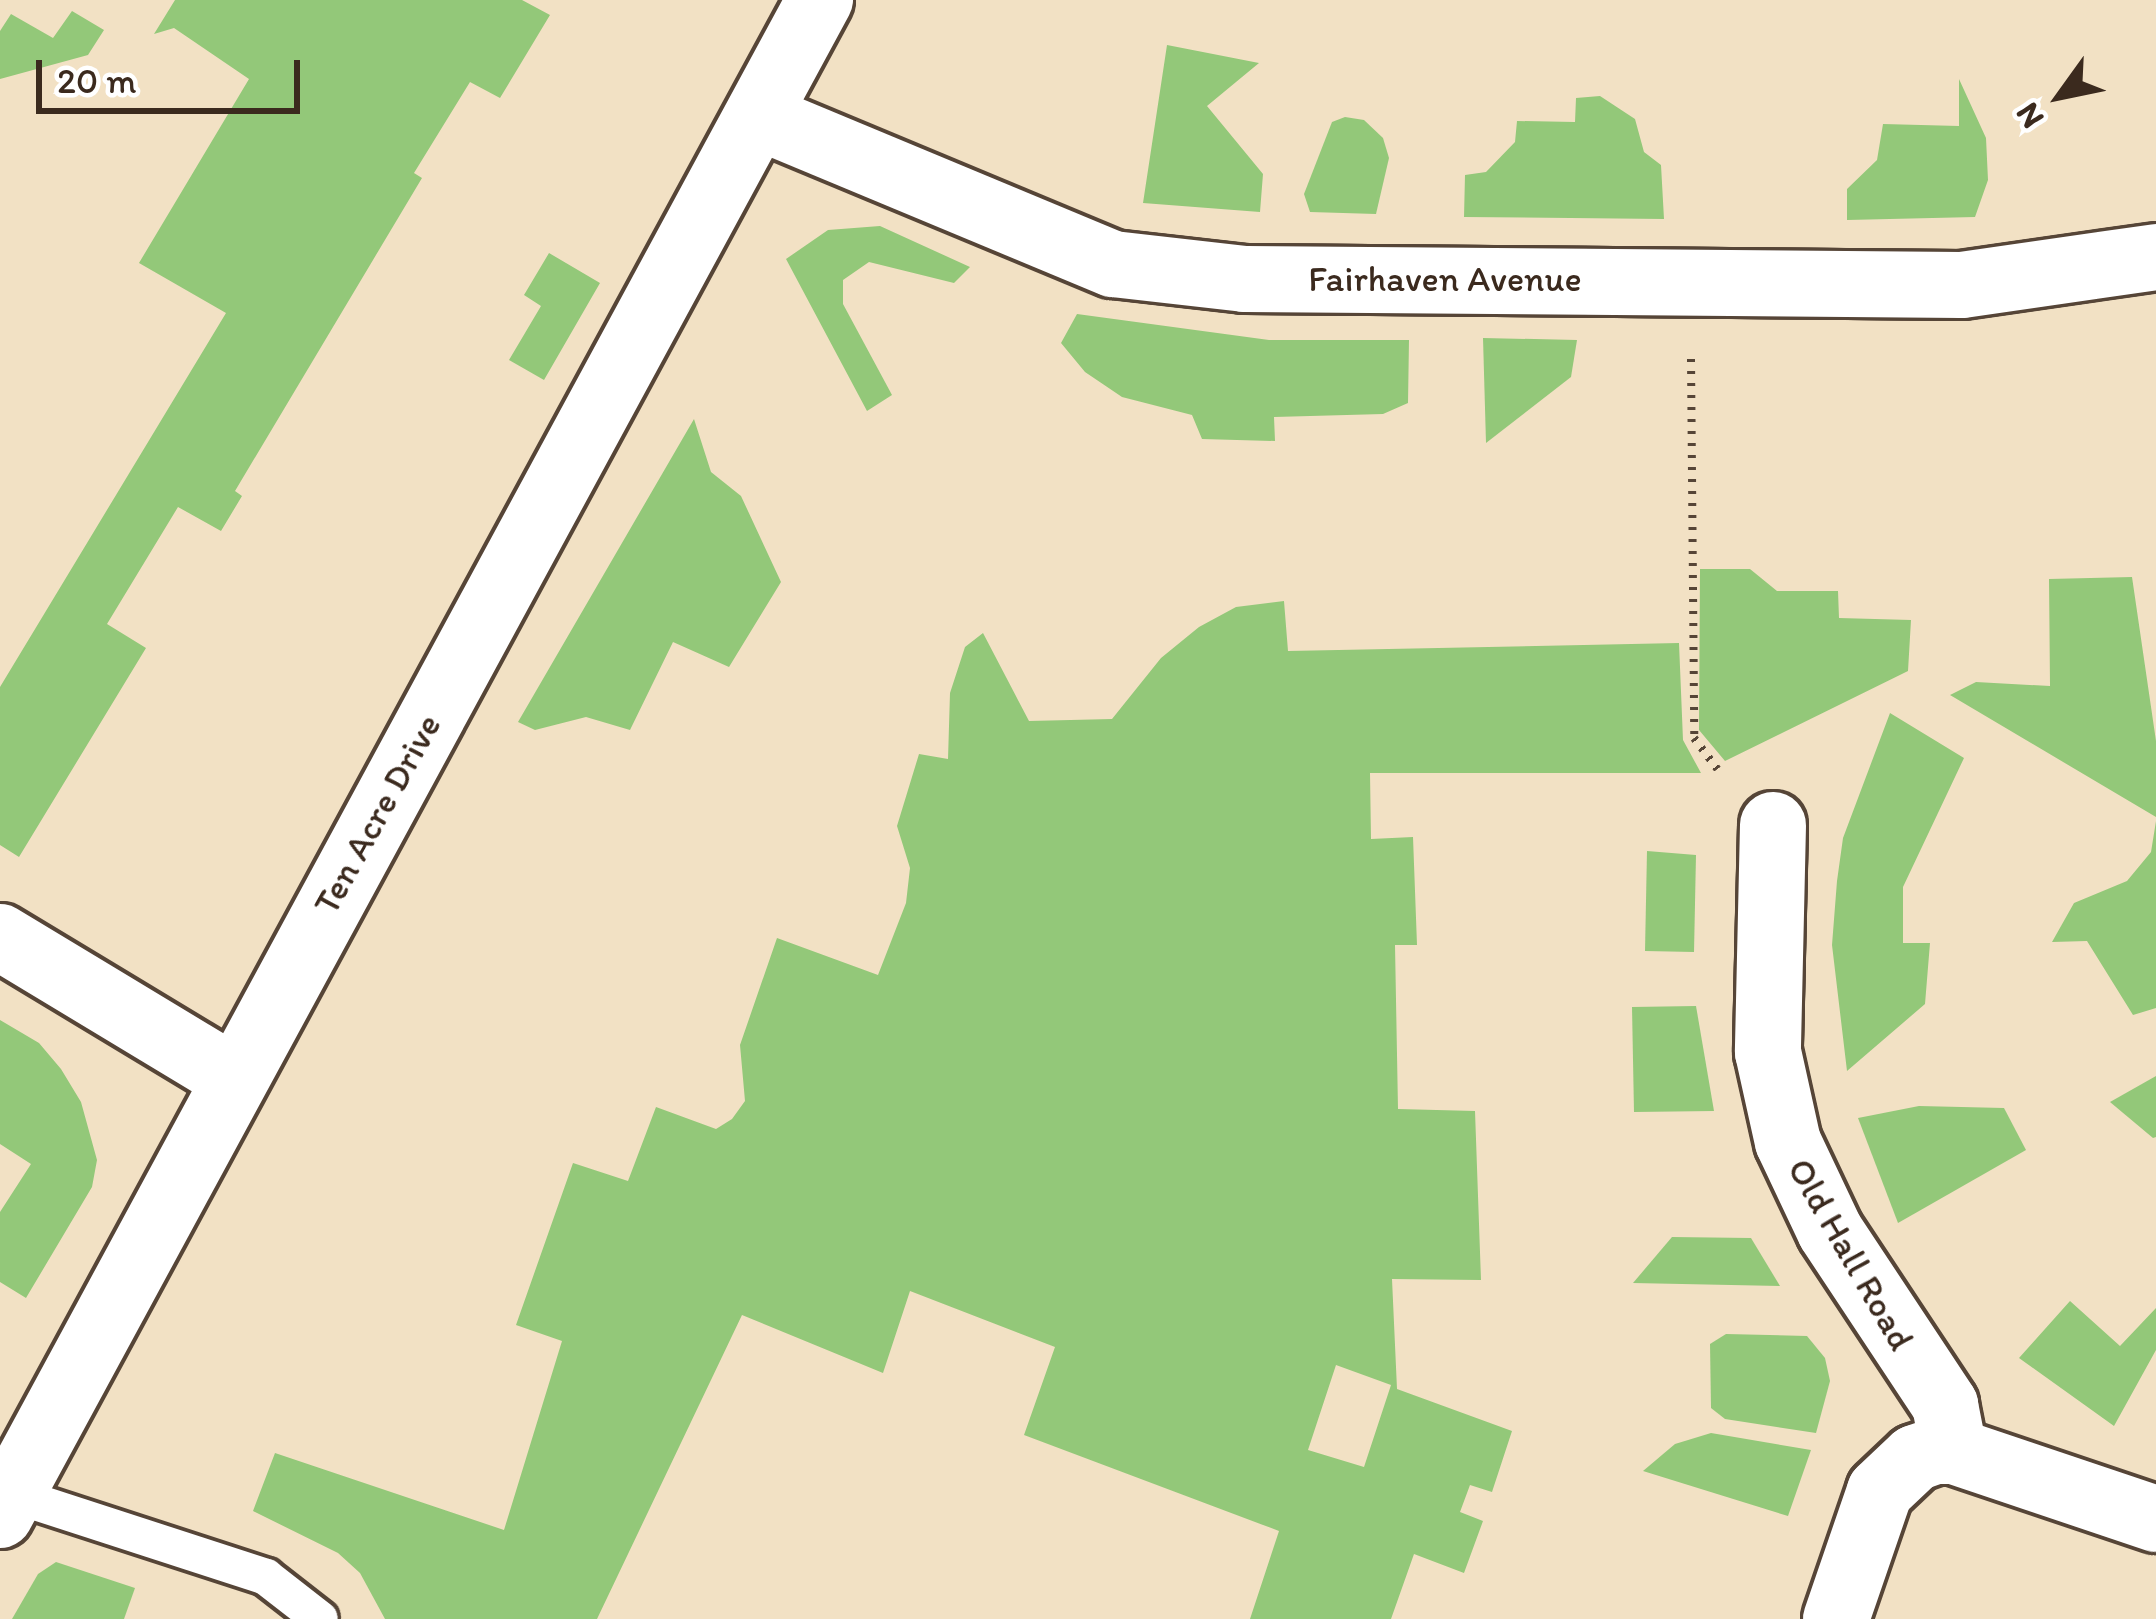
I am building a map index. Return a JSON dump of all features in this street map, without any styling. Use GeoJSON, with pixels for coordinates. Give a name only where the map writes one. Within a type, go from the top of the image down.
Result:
{"type":"FeatureCollection","features":[{"type":"Feature","properties":{"kind":"street","name":"Ten Acre Drive"},"geometry":{"type":"LineString","coordinates":[[6,1505],[232,1077],[762,118],[820,0]]}},
{"type":"Feature","properties":{"kind":"street","name":"Fairhaven Avenue"},"geometry":{"type":"LineString","coordinates":[[762,118],[1113,264],[1245,279],[1690,279],[1961,285],[2156,257]]}},
{"type":"Feature","properties":{"kind":"street","name":"Old Hall Road"},"geometry":{"type":"LineString","coordinates":[[1773,825],[1768,1052],[1788,1142],[1830,1231],[1945,1405],[1954,1450]]}},
{"type":"Feature","properties":{"kind":"street"},"geometry":{"type":"LineString","coordinates":[[0,937],[232,1077]]}},
{"type":"Feature","properties":{"kind":"street"},"geometry":{"type":"LineString","coordinates":[[1836,1619],[1880,1491],[1915,1458],[1954,1450],[2156,1519]]}},
{"type":"Feature","properties":{"kind":"lane"},"geometry":{"type":"LineString","coordinates":[[6,1505],[266,1577],[320,1619]]}},
{"type":"Feature","properties":{"kind":"path"},"geometry":{"type":"LineString","coordinates":[[1690,279],[1694,738],[1773,825]]}},
{"type":"Feature","properties":{"kind":"green space"},"geometry":{"type":"Polygon","coordinates":[[[175,0],[522,0],[550,15],[500,98],[470,82],[414,173],[422,178],[235,491],[242,496],[221,531],[178,507],[107,624],[146,648],[19,857],[0,845],[0,687],[226,313],[139,263],[249,79],[174,28],[154,34],[175,0]]]}},
{"type":"Feature","properties":{"kind":"green space"},"geometry":{"type":"Polygon","coordinates":[[[72,11],[104,30],[88,55],[0,79],[0,31],[11,14],[53,38],[72,11]]]}},
{"type":"Feature","properties":{"kind":"green space"},"geometry":{"type":"Polygon","coordinates":[[[1167,45],[1259,63],[1207,106],[1263,174],[1260,212],[1143,203],[1167,45]]]}},
{"type":"Feature","properties":{"kind":"green space"},"geometry":{"type":"Polygon","coordinates":[[[1959,79],[1986,138],[1988,180],[1975,217],[1847,220],[1847,189],[1877,160],[1883,124],[1959,126],[1959,79]]]}},
{"type":"Feature","properties":{"kind":"green space"},"geometry":{"type":"Polygon","coordinates":[[[1600,96],[1635,119],[1644,152],[1661,165],[1664,219],[1464,217],[1465,175],[1486,172],[1515,142],[1517,121],[1575,122],[1576,98],[1600,96]]]}},
{"type":"Feature","properties":{"kind":"green space"},"geometry":{"type":"Polygon","coordinates":[[[1345,117],[1364,120],[1383,138],[1389,158],[1376,214],[1310,212],[1304,194],[1332,122],[1345,117]]]}},
{"type":"Feature","properties":{"kind":"green space"},"geometry":{"type":"Polygon","coordinates":[[[880,226],[970,267],[954,283],[869,262],[843,280],[843,304],[892,395],[867,411],[786,259],[828,230],[880,226]]]}},
{"type":"Feature","properties":{"kind":"green space"},"geometry":{"type":"Polygon","coordinates":[[[549,253],[600,283],[544,380],[509,360],[541,306],[524,295],[549,253]]]}},
{"type":"Feature","properties":{"kind":"green space"},"geometry":{"type":"Polygon","coordinates":[[[1077,314],[1269,340],[1409,340],[1408,403],[1383,414],[1274,417],[1275,441],[1202,439],[1192,415],[1122,397],[1085,372],[1061,343],[1077,314]]]}},
{"type":"Feature","properties":{"kind":"green space"},"geometry":{"type":"Polygon","coordinates":[[[1483,338],[1577,340],[1571,377],[1486,443],[1483,338]]]}},
{"type":"Feature","properties":{"kind":"green space"},"geometry":{"type":"Polygon","coordinates":[[[694,419],[711,472],[741,496],[781,582],[729,667],[673,642],[630,730],[586,717],[535,730],[518,722],[694,419]]]}},
{"type":"Feature","properties":{"kind":"green space"},"geometry":{"type":"Polygon","coordinates":[[[1700,569],[1750,569],[1777,591],[1838,591],[1839,618],[1911,620],[1908,671],[1725,761],[1699,730],[1700,569]]]}},
{"type":"Feature","properties":{"kind":"green space"},"geometry":{"type":"Polygon","coordinates":[[[2132,577],[2156,741],[2156,817],[1950,695],[1976,682],[2050,686],[2049,579],[2132,577]]]}},
{"type":"Feature","properties":{"kind":"green space"},"geometry":{"type":"Polygon","coordinates":[[[1284,601],[1288,651],[1679,643],[1683,740],[1701,773],[1370,773],[1371,839],[1413,837],[1417,945],[1395,945],[1398,1109],[1475,1111],[1481,1280],[1392,1279],[1397,1389],[1512,1431],[1492,1492],[1470,1485],[1460,1512],[1483,1521],[1464,1573],[1414,1554],[1391,1619],[1250,1619],[1279,1531],[1024,1435],[1055,1347],[910,1291],[883,1373],[742,1315],[597,1619],[385,1619],[360,1573],[338,1553],[253,1511],[275,1453],[504,1530],[562,1341],[516,1325],[573,1163],[628,1181],[656,1107],[716,1129],[732,1119],[745,1101],[740,1045],[777,938],[878,975],[906,903],[910,868],[897,826],[919,754],[948,759],[950,693],[965,647],[983,633],[1029,721],[1112,719],[1161,658],[1199,627],[1236,607],[1284,601]],[[1336,1365],[1308,1450],[1364,1467],[1391,1385],[1336,1365]]]}},
{"type":"Feature","properties":{"kind":"green space"},"geometry":{"type":"Polygon","coordinates":[[[1890,713],[1964,758],[1903,887],[1903,943],[1930,943],[1925,1004],[1847,1071],[1832,945],[1837,881],[1843,838],[1890,713]]]}},
{"type":"Feature","properties":{"kind":"green space"},"geometry":{"type":"Polygon","coordinates":[[[2156,821],[2156,1008],[2133,1015],[2087,941],[2052,942],[2074,903],[2127,881],[2151,852],[2156,821]]]}},
{"type":"Feature","properties":{"kind":"green space"},"geometry":{"type":"Polygon","coordinates":[[[1647,851],[1696,855],[1694,952],[1645,951],[1647,851]]]}},
{"type":"Feature","properties":{"kind":"green space"},"geometry":{"type":"Polygon","coordinates":[[[1696,1006],[1714,1111],[1634,1112],[1632,1007],[1696,1006]]]}},
{"type":"Feature","properties":{"kind":"green space"},"geometry":{"type":"Polygon","coordinates":[[[0,1020],[39,1043],[61,1069],[81,1102],[97,1160],[92,1187],[26,1298],[0,1282],[0,1212],[31,1164],[0,1144],[0,1020]]]}},
{"type":"Feature","properties":{"kind":"green space"},"geometry":{"type":"Polygon","coordinates":[[[2156,1076],[2156,1137],[2153,1138],[2110,1102],[2156,1076]]]}},
{"type":"Feature","properties":{"kind":"green space"},"geometry":{"type":"Polygon","coordinates":[[[1919,1106],[2004,1108],[2026,1150],[1898,1223],[1858,1118],[1919,1106]]]}},
{"type":"Feature","properties":{"kind":"green space"},"geometry":{"type":"Polygon","coordinates":[[[1672,1237],[1751,1238],[1780,1286],[1633,1283],[1672,1237]]]}},
{"type":"Feature","properties":{"kind":"green space"},"geometry":{"type":"Polygon","coordinates":[[[2070,1301],[2120,1346],[2156,1308],[2156,1350],[2114,1426],[2019,1358],[2070,1301]]]}},
{"type":"Feature","properties":{"kind":"green space"},"geometry":{"type":"Polygon","coordinates":[[[1726,1334],[1807,1336],[1825,1358],[1830,1381],[1816,1433],[1725,1419],[1711,1408],[1710,1344],[1726,1334]]]}},
{"type":"Feature","properties":{"kind":"green space"},"geometry":{"type":"Polygon","coordinates":[[[1711,1433],[1811,1450],[1788,1516],[1643,1471],[1675,1444],[1711,1433]]]}},
{"type":"Feature","properties":{"kind":"green space"},"geometry":{"type":"Polygon","coordinates":[[[56,1562],[135,1588],[124,1619],[12,1619],[38,1574],[56,1562]]]}}]}
